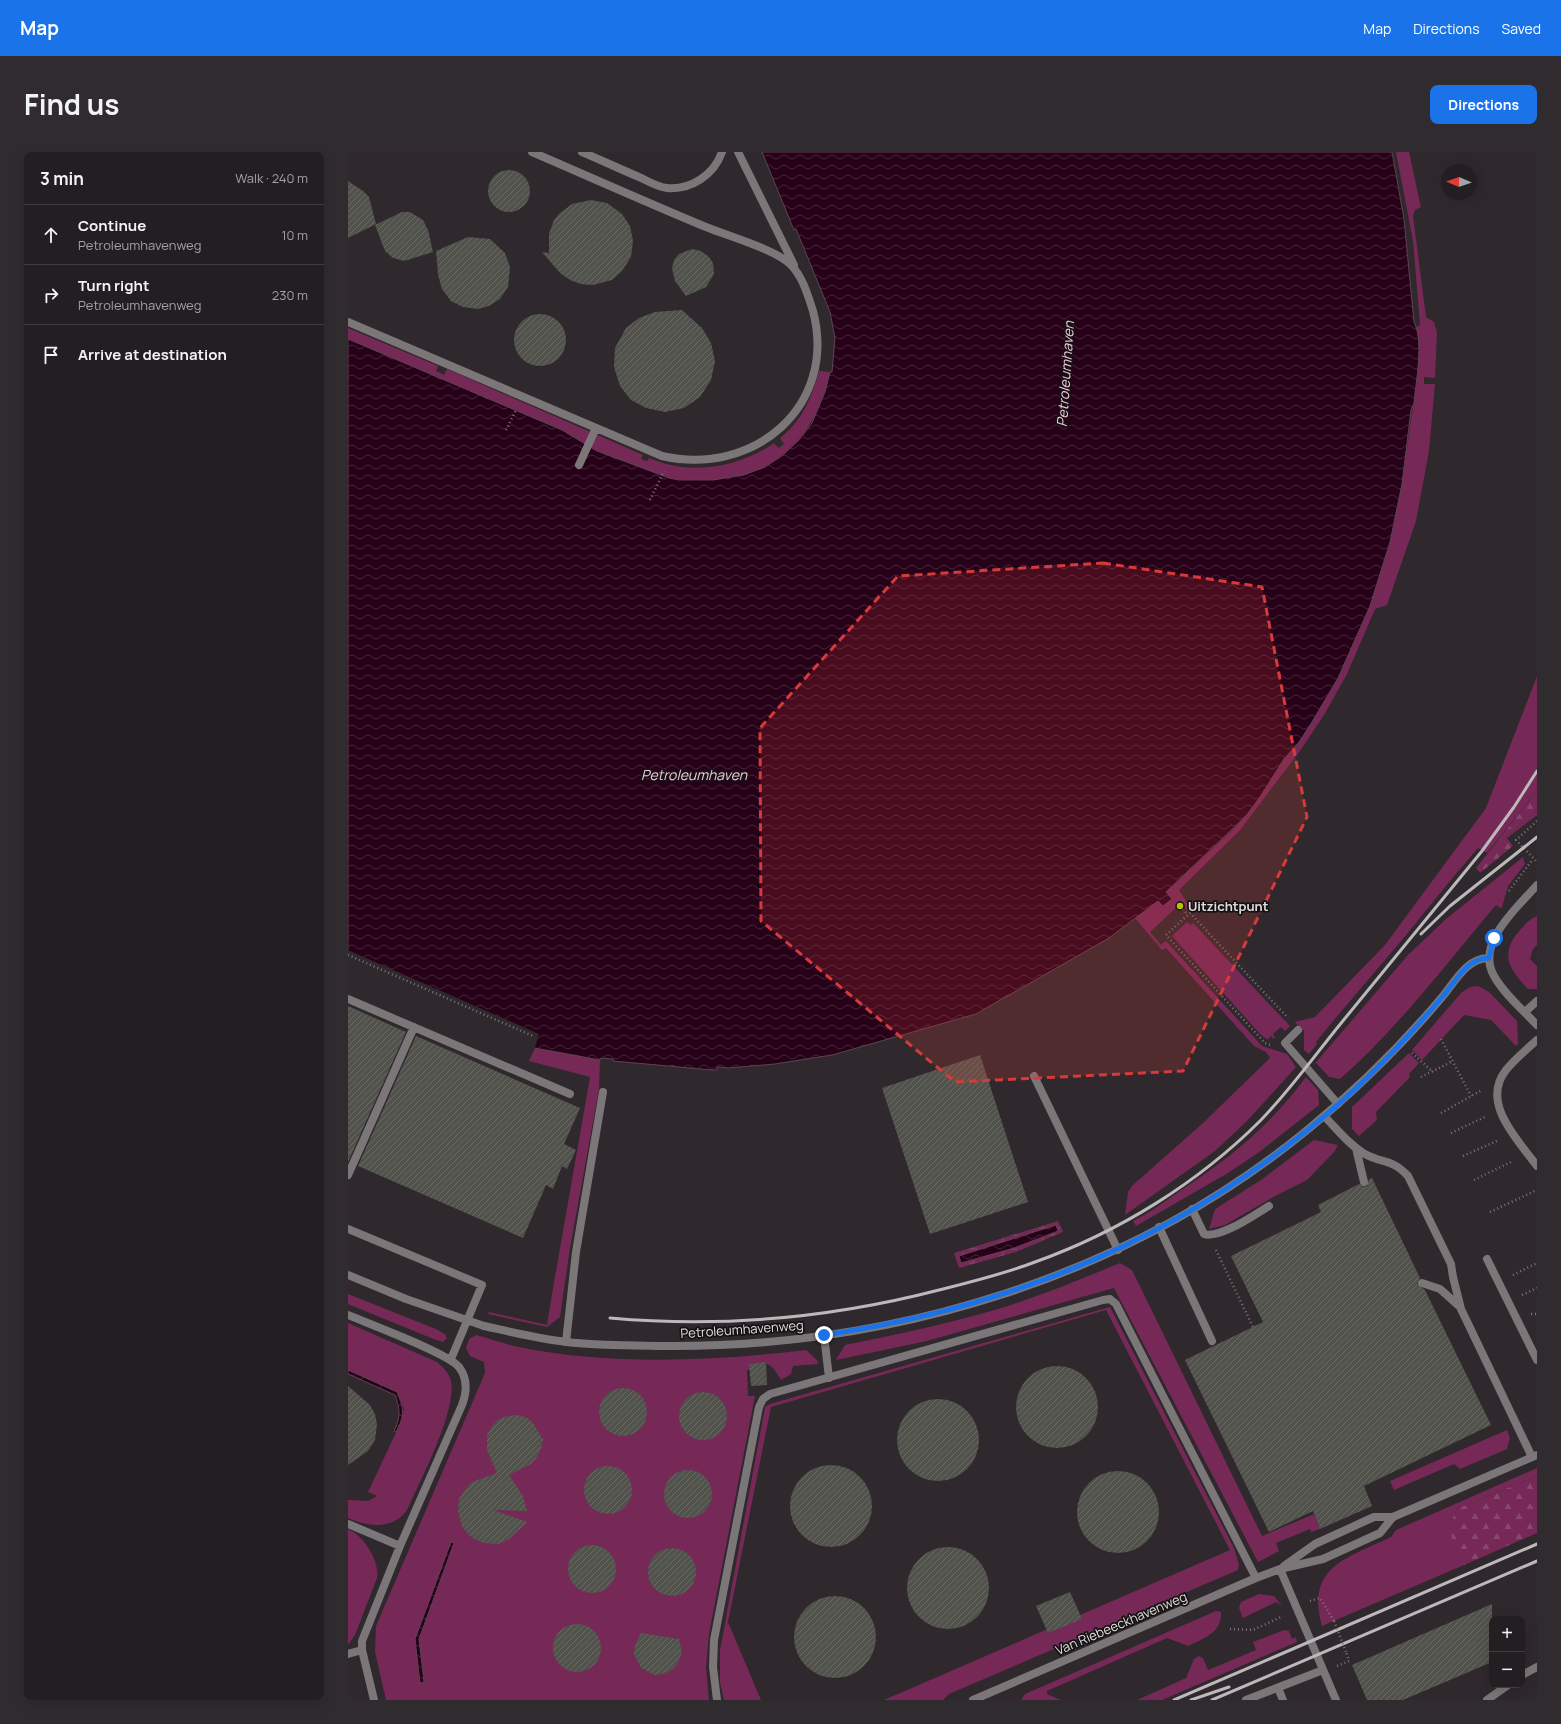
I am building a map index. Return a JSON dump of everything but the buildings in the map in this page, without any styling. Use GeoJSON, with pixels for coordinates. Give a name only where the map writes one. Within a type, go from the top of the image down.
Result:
{"type":"FeatureCollection","features":[{"type":"Feature","properties":{"kind":"street"},"geometry":{"type":"LineString","coordinates":[[532,152],[706,227],[775,254],[784,259],[797,273]]}},
{"type":"Feature","properties":{"kind":"street"},"geometry":{"type":"LineString","coordinates":[[582,152],[654,185],[666,188],[679,188],[704,178],[713,169],[722,152]]}},
{"type":"Feature","properties":{"kind":"street"},"geometry":{"type":"LineString","coordinates":[[348,322],[594,431],[655,454],[671,458],[690,460],[707,459],[740,452],[765,441],[777,432],[789,420],[799,406],[812,376],[817,342],[815,321],[810,300],[738,152]]}},
{"type":"Feature","properties":{"kind":"street"},"geometry":{"type":"LineString","coordinates":[[579,464],[594,431]]}},
{"type":"Feature","properties":{"kind":"street"},"geometry":{"type":"LineString","coordinates":[[1537,885],[1501,926],[1494,938],[1489,958],[1493,976],[1537,1025]]}},
{"type":"Feature","properties":{"kind":"street","name":"Petroleumhavenweg"},"geometry":{"type":"LineString","coordinates":[[348,1275],[406,1299],[484,1326],[536,1338],[566,1342],[618,1345],[688,1346],[750,1344],[824,1335],[920,1317],[991,1298],[1043,1281],[1118,1250],[1192,1209],[1262,1165],[1324,1116],[1371,1074],[1402,1043],[1468,965],[1478,959],[1489,958]]}},
{"type":"Feature","properties":{"kind":"street"},"geometry":{"type":"LineString","coordinates":[[348,999],[570,1094]]}},
{"type":"Feature","properties":{"kind":"street"},"geometry":{"type":"LineString","coordinates":[[1525,1012],[1537,1001]]}},
{"type":"Feature","properties":{"kind":"street"},"geometry":{"type":"LineString","coordinates":[[348,1175],[414,1027]]}},
{"type":"Feature","properties":{"kind":"street"},"geometry":{"type":"LineString","coordinates":[[1298,1030],[1284,1043],[1338,1104]]}},
{"type":"Feature","properties":{"kind":"street"},"geometry":{"type":"LineString","coordinates":[[1537,1040],[1506,1069],[1498,1088],[1499,1110],[1513,1133],[1537,1166]]}},
{"type":"Feature","properties":{"kind":"street"},"geometry":{"type":"LineString","coordinates":[[1034,1076],[1118,1250]]}},
{"type":"Feature","properties":{"kind":"street"},"geometry":{"type":"LineString","coordinates":[[566,1342],[576,1252],[603,1092]]}},
{"type":"Feature","properties":{"kind":"street"},"geometry":{"type":"LineString","coordinates":[[1324,1116],[1356,1148],[1366,1155],[1391,1163],[1401,1168],[1408,1176],[1451,1264],[1461,1308],[1534,1456]]}},
{"type":"Feature","properties":{"kind":"street"},"geometry":{"type":"LineString","coordinates":[[1356,1148],[1364,1182]]}},
{"type":"Feature","properties":{"kind":"street"},"geometry":{"type":"LineString","coordinates":[[1192,1209],[1204,1234],[1209,1236],[1220,1233],[1269,1206]]}},
{"type":"Feature","properties":{"kind":"street"},"geometry":{"type":"LineString","coordinates":[[1159,1227],[1212,1341]]}},
{"type":"Feature","properties":{"kind":"street"},"geometry":{"type":"LineString","coordinates":[[348,1229],[482,1285],[451,1359]]}},
{"type":"Feature","properties":{"kind":"street"},"geometry":{"type":"LineString","coordinates":[[1487,1259],[1537,1360]]}},
{"type":"Feature","properties":{"kind":"street"},"geometry":{"type":"LineString","coordinates":[[1422,1283],[1440,1289],[1461,1308]]}},
{"type":"Feature","properties":{"kind":"street"},"geometry":{"type":"LineString","coordinates":[[717,1700],[713,1667],[714,1640],[759,1407],[763,1399],[770,1394],[1103,1300],[1110,1299],[1116,1304],[1256,1578]]}},
{"type":"Feature","properties":{"kind":"street"},"geometry":{"type":"LineString","coordinates":[[348,1315],[451,1359],[464,1374],[466,1395],[400,1546],[362,1641],[362,1650],[374,1700]]}},
{"type":"Feature","properties":{"kind":"street"},"geometry":{"type":"LineString","coordinates":[[824,1335],[829,1378]]}},
{"type":"Feature","properties":{"kind":"street","name":"Van Riebeeckhavenweg"},"geometry":{"type":"LineString","coordinates":[[1280,1569],[1315,1544],[1374,1517],[1393,1517],[1534,1456]]}},
{"type":"Feature","properties":{"kind":"street","name":"Van Riebeeckhavenweg"},"geometry":{"type":"LineString","coordinates":[[973,1700],[1256,1578],[1280,1569],[1323,1559],[1380,1533],[1393,1517]]}},
{"type":"Feature","properties":{"kind":"street"},"geometry":{"type":"LineString","coordinates":[[348,1524],[400,1546]]}},
{"type":"Feature","properties":{"kind":"street"},"geometry":{"type":"LineString","coordinates":[[1280,1569],[1336,1700]]}},
{"type":"Feature","properties":{"kind":"street"},"geometry":{"type":"LineString","coordinates":[[348,1654],[362,1650]]}},
{"type":"Feature","properties":{"kind":"street"},"geometry":{"type":"LineString","coordinates":[[1525,1673],[1537,1667]]}},
{"type":"Feature","properties":{"kind":"street"},"geometry":{"type":"LineString","coordinates":[[1246,1700],[1323,1670]]}},
{"type":"Feature","properties":{"kind":"street"},"geometry":{"type":"LineString","coordinates":[[1278,1688],[1283,1700]]}},
{"type":"Feature","properties":{"kind":"street"},"geometry":{"type":"LineString","coordinates":[[1487,1700],[1504,1688]]}},
{"type":"Feature","properties":{"kind":"path"},"geometry":{"type":"LineString","coordinates":[[506,430],[516,409]]}},
{"type":"Feature","properties":{"kind":"path"},"geometry":{"type":"LineString","coordinates":[[650,500],[666,468]]}},
{"type":"Feature","properties":{"kind":"path"},"geometry":{"type":"LineString","coordinates":[[1537,821],[1516,838],[1516,842],[1537,862]]}},
{"type":"Feature","properties":{"kind":"path"},"geometry":{"type":"LineString","coordinates":[[1180,906],[1188,915],[1190,913],[1298,1030]]}},
{"type":"Feature","properties":{"kind":"path"},"geometry":{"type":"LineString","coordinates":[[1188,915],[1166,935],[1265,1043],[1271,1046],[1284,1043]]}},
{"type":"Feature","properties":{"kind":"path"},"geometry":{"type":"LineString","coordinates":[[348,955],[533,1036]]}},
{"type":"Feature","properties":{"kind":"path"},"geometry":{"type":"LineString","coordinates":[[1441,1039],[1471,1096]]}},
{"type":"Feature","properties":{"kind":"path"},"geometry":{"type":"LineString","coordinates":[[1402,1043],[1433,1072]]}},
{"type":"Feature","properties":{"kind":"path"},"geometry":{"type":"LineString","coordinates":[[1421,1077],[1453,1061]]}},
{"type":"Feature","properties":{"kind":"path"},"geometry":{"type":"LineString","coordinates":[[1440,1113],[1482,1090],[1498,1088]]}},
{"type":"Feature","properties":{"kind":"path"},"geometry":{"type":"LineString","coordinates":[[1451,1133],[1499,1110]]}},
{"type":"Feature","properties":{"kind":"path"},"geometry":{"type":"LineString","coordinates":[[1463,1156],[1513,1133]]}},
{"type":"Feature","properties":{"kind":"path"},"geometry":{"type":"LineString","coordinates":[[1474,1180],[1528,1154]]}},
{"type":"Feature","properties":{"kind":"path"},"geometry":{"type":"LineString","coordinates":[[1490,1212],[1537,1190]]}},
{"type":"Feature","properties":{"kind":"path"},"geometry":{"type":"LineString","coordinates":[[1209,1236],[1253,1327]]}},
{"type":"Feature","properties":{"kind":"path"},"geometry":{"type":"LineString","coordinates":[[1516,1282],[1513,1275],[1537,1263]]}},
{"type":"Feature","properties":{"kind":"path"},"geometry":{"type":"LineString","coordinates":[[1519,1288],[1526,1302]]}},
{"type":"Feature","properties":{"kind":"path"},"geometry":{"type":"LineString","coordinates":[[1522,1295],[1537,1288]]}},
{"type":"Feature","properties":{"kind":"path"},"geometry":{"type":"LineString","coordinates":[[1529,1308],[1532,1315],[1537,1314]]}},
{"type":"Feature","properties":{"kind":"path"},"geometry":{"type":"LineString","coordinates":[[1230,1629],[1253,1630],[1274,1621],[1296,1607],[1320,1598],[1334,1621],[1349,1661],[1334,1667]]}},
{"type":"Feature","properties":{"kind":"highlighted area"},"geometry":{"type":"Polygon","coordinates":[[[1103,563],[1262,587],[1307,817],[1183,1071],[955,1082],[761,921],[760,728],[898,576],[1103,563]]]}},
{"type":"Feature","properties":{"kind":"green space"},"geometry":{"type":"Polygon","coordinates":[[[1396,152],[1409,152],[1421,207],[1415,210],[1413,216],[1426,317],[1434,322],[1437,333],[1435,378],[1424,377],[1424,384],[1435,384],[1429,451],[1416,521],[1387,605],[1375,609],[1347,674],[1324,715],[1302,748],[1240,830],[1179,890],[1192,911],[1190,909],[1188,911],[1181,903],[1150,932],[1161,945],[1166,941],[1262,1046],[1287,1054],[1296,1067],[1247,1121],[1215,1151],[1125,1215],[1128,1192],[1133,1185],[1203,1123],[1270,1058],[1266,1052],[1254,1046],[1166,948],[1162,950],[1135,918],[1158,900],[1172,899],[1166,892],[1234,829],[1260,797],[1284,759],[1299,742],[1338,678],[1365,618],[1390,542],[1402,484],[1417,377],[1416,327],[1420,325],[1413,241],[1396,152]]]}},
{"type":"Feature","properties":{"kind":"green space"},"geometry":{"type":"Polygon","coordinates":[[[348,328],[438,366],[436,371],[444,375],[447,369],[643,455],[641,459],[647,461],[649,458],[665,464],[681,467],[713,467],[745,458],[760,452],[774,443],[779,448],[784,444],[780,438],[794,424],[805,408],[819,371],[830,372],[822,401],[809,425],[793,446],[774,461],[751,473],[726,479],[698,481],[669,478],[597,451],[562,430],[348,339],[348,328]]]}},
{"type":"Feature","properties":{"kind":"green space"},"geometry":{"type":"Polygon","coordinates":[[[1537,676],[1537,791],[1487,853],[1478,848],[1316,1042],[1317,1044],[1309,1054],[1304,1050],[1304,1031],[1295,1022],[1315,1017],[1385,945],[1486,808],[1537,676]]]}},
{"type":"Feature","properties":{"kind":"green space"},"geometry":{"type":"Polygon","coordinates":[[[1537,791],[1537,811],[1506,837],[1513,846],[1480,873],[1476,868],[1537,791]]]}},
{"type":"Feature","properties":{"kind":"green space"},"geometry":{"type":"Polygon","coordinates":[[[1537,811],[1537,815],[1507,838],[1506,837],[1537,811]]]}},
{"type":"Feature","properties":{"kind":"green space"},"geometry":{"type":"Polygon","coordinates":[[[1523,857],[1525,864],[1508,886],[1502,907],[1500,908],[1496,905],[1402,1017],[1362,1059],[1340,1079],[1329,1077],[1316,1063],[1317,1061],[1408,955],[1446,919],[1523,857]]]}},
{"type":"Feature","properties":{"kind":"green space"},"geometry":{"type":"Polygon","coordinates":[[[1537,916],[1537,945],[1533,949],[1530,959],[1537,966],[1537,989],[1528,989],[1521,982],[1512,968],[1508,954],[1514,939],[1520,930],[1537,916]]]}},
{"type":"Feature","properties":{"kind":"green space"},"geometry":{"type":"Polygon","coordinates":[[[1187,922],[1191,925],[1193,923],[1290,1026],[1285,1031],[1281,1027],[1273,1034],[1275,1037],[1274,1039],[1271,1036],[1268,1039],[1271,1042],[1261,1035],[1172,936],[1187,922]]]}},
{"type":"Feature","properties":{"kind":"green space"},"geometry":{"type":"Polygon","coordinates":[[[1478,986],[1489,992],[1517,1021],[1518,1044],[1516,1046],[1491,1020],[1464,1015],[1422,1060],[1412,1050],[1461,993],[1470,987],[1478,986]]]}},
{"type":"Feature","properties":{"kind":"green space"},"geometry":{"type":"Polygon","coordinates":[[[535,1048],[600,1060],[599,1089],[570,1248],[560,1317],[547,1327],[488,1314],[489,1312],[547,1325],[590,1077],[529,1061],[535,1048]]]}},
{"type":"Feature","properties":{"kind":"green space"},"geometry":{"type":"Polygon","coordinates":[[[1409,1053],[1419,1063],[1409,1074],[1410,1077],[1376,1112],[1377,1120],[1359,1136],[1352,1129],[1352,1107],[1409,1053]]]}},
{"type":"Feature","properties":{"kind":"green space"},"geometry":{"type":"Polygon","coordinates":[[[1306,1077],[1318,1090],[1319,1105],[1258,1153],[1228,1173],[1136,1226],[1133,1221],[1156,1208],[1214,1168],[1263,1127],[1306,1077]]]}},
{"type":"Feature","properties":{"kind":"green space"},"geometry":{"type":"Polygon","coordinates":[[[1314,1140],[1338,1145],[1335,1151],[1307,1180],[1275,1196],[1225,1225],[1209,1229],[1215,1209],[1261,1180],[1314,1140]]]}},
{"type":"Feature","properties":{"kind":"green space"},"geometry":{"type":"Polygon","coordinates":[[[1058,1221],[1063,1232],[1016,1252],[959,1268],[954,1253],[1058,1221]],[[1058,1231],[1005,1242],[959,1256],[961,1263],[1014,1248],[1058,1231]]]}},
{"type":"Feature","properties":{"kind":"green space"},"geometry":{"type":"Polygon","coordinates":[[[1120,1263],[1132,1270],[1262,1536],[1314,1514],[1320,1529],[1311,1532],[1310,1529],[1276,1543],[1279,1551],[1258,1562],[1114,1288],[927,1341],[836,1360],[845,1345],[900,1334],[991,1311],[1024,1301],[1120,1263]]]}},
{"type":"Feature","properties":{"kind":"green space"},"geometry":{"type":"Polygon","coordinates":[[[348,1294],[436,1329],[445,1334],[447,1338],[443,1342],[431,1338],[348,1304],[348,1294]]]}},
{"type":"Feature","properties":{"kind":"green space"},"geometry":{"type":"Polygon","coordinates":[[[1110,1307],[1234,1548],[1239,1565],[1238,1570],[949,1694],[943,1700],[884,1700],[1230,1550],[1106,1310],[771,1407],[728,1622],[761,1700],[724,1700],[720,1682],[720,1650],[765,1407],[770,1404],[1110,1307]]]}},
{"type":"Feature","properties":{"kind":"green space"},"geometry":{"type":"Polygon","coordinates":[[[348,1323],[437,1362],[446,1370],[451,1381],[451,1394],[448,1410],[436,1446],[428,1464],[407,1510],[395,1521],[387,1524],[372,1525],[348,1518],[348,1500],[368,1501],[377,1496],[368,1492],[400,1424],[404,1409],[397,1392],[348,1370],[348,1323]]]}},
{"type":"Feature","properties":{"kind":"green space"},"geometry":{"type":"Polygon","coordinates":[[[476,1335],[514,1346],[586,1357],[660,1360],[697,1359],[806,1350],[817,1360],[818,1364],[793,1366],[791,1374],[781,1380],[775,1370],[769,1365],[761,1363],[749,1364],[750,1370],[747,1370],[748,1396],[755,1396],[709,1634],[706,1667],[709,1700],[386,1700],[375,1652],[376,1626],[485,1373],[484,1362],[470,1356],[466,1348],[469,1339],[476,1335]]]}},
{"type":"Feature","properties":{"kind":"green space"},"geometry":{"type":"Polygon","coordinates":[[[1507,1430],[1510,1438],[1507,1449],[1460,1469],[1454,1464],[1394,1490],[1390,1481],[1507,1430]]]}},
{"type":"Feature","properties":{"kind":"green space"},"geometry":{"type":"Polygon","coordinates":[[[1537,1468],[1537,1476],[1456,1509],[1454,1548],[1464,1565],[1322,1626],[1318,1606],[1319,1590],[1325,1577],[1334,1567],[1359,1551],[1391,1537],[1396,1530],[1537,1468]]]}},
{"type":"Feature","properties":{"kind":"green space"},"geometry":{"type":"Polygon","coordinates":[[[1537,1476],[1537,1533],[1464,1565],[1453,1545],[1451,1531],[1456,1509],[1537,1476]]]}},
{"type":"Feature","properties":{"kind":"green space"},"geometry":{"type":"Polygon","coordinates":[[[348,1529],[360,1537],[370,1550],[376,1564],[377,1578],[355,1635],[348,1645],[348,1529]]]}},
{"type":"Feature","properties":{"kind":"green space"},"geometry":{"type":"Polygon","coordinates":[[[1259,1594],[1274,1596],[1282,1606],[1276,1602],[1243,1618],[1239,1608],[1241,1602],[1259,1594]]]}},
{"type":"Feature","properties":{"kind":"green space"},"geometry":{"type":"Polygon","coordinates":[[[1216,1611],[1221,1612],[1221,1619],[1215,1630],[1206,1637],[1188,1646],[1167,1638],[1047,1691],[1047,1694],[1061,1700],[1021,1700],[1025,1694],[1216,1611]]]}},
{"type":"Feature","properties":{"kind":"green space"},"geometry":{"type":"Polygon","coordinates":[[[1284,1630],[1289,1631],[1292,1639],[1296,1637],[1297,1642],[1162,1700],[1137,1700],[1186,1678],[1194,1659],[1199,1656],[1203,1658],[1208,1670],[1256,1650],[1253,1642],[1284,1630]]]}},
{"type":"Feature","properties":{"kind":"water","name":"Petroleumhaven"},"geometry":{"type":"Polygon","coordinates":[[[762,152],[1392,152],[1404,219],[1414,322],[1417,330],[1419,350],[1418,373],[1414,403],[1411,410],[1402,484],[1390,542],[1370,606],[1338,678],[1299,742],[1284,759],[1260,797],[1246,816],[1166,892],[1172,899],[1163,906],[1158,901],[1109,938],[976,1014],[832,1055],[775,1064],[729,1068],[717,1067],[717,1070],[712,1070],[613,1061],[613,1059],[601,1058],[600,1060],[535,1048],[348,975],[348,339],[562,430],[597,451],[669,478],[679,480],[713,480],[744,475],[765,467],[783,455],[800,439],[812,423],[825,392],[830,372],[832,372],[835,338],[830,312],[762,152]]]}},
{"type":"Feature","properties":{"kind":"water"},"geometry":{"type":"Polygon","coordinates":[[[1056,1225],[1058,1231],[1014,1248],[961,1263],[959,1256],[1056,1225]]]}},
{"type":"Feature","properties":{"kind":"water"},"geometry":{"type":"Polygon","coordinates":[[[348,1370],[397,1392],[401,1403],[402,1416],[396,1432],[394,1431],[399,1413],[395,1395],[348,1374],[348,1370]]]}},
{"type":"Feature","properties":{"kind":"water"},"geometry":{"type":"Polygon","coordinates":[[[451,1542],[454,1543],[419,1639],[424,1682],[420,1683],[415,1639],[451,1542]]]}},
{"type":"Feature","properties":{"kind":"pier"},"geometry":{"type":"Polygon","coordinates":[[[348,950],[539,1034],[534,1050],[468,1026],[348,977],[348,950]]]}},
{"type":"Feature","properties":{"kind":"railway"},"geometry":{"type":"LineString","coordinates":[[610,1318],[693,1322],[734,1321],[817,1314],[898,1300],[987,1278],[1035,1262],[1097,1236],[1156,1203],[1211,1165],[1237,1143],[1272,1109],[1482,851],[1514,807],[1537,771]]}},
{"type":"Feature","properties":{"kind":"railway"},"geometry":{"type":"LineString","coordinates":[[1421,934],[1450,906],[1537,837]]}},
{"type":"Feature","properties":{"kind":"railway"},"geometry":{"type":"LineString","coordinates":[[1174,1700],[1537,1544]]}},
{"type":"Feature","properties":{"kind":"railway"},"geometry":{"type":"LineString","coordinates":[[1212,1700],[1537,1561]]}},
{"type":"Feature","properties":{"kind":"railway"},"geometry":{"type":"LineString","coordinates":[[1191,1700],[1229,1687]]}},
{"type":"Feature","properties":{"kind":"place","name":"Uitzichtpunt"},"geometry":{"type":"Point","coordinates":[1180,906]}},
{"type":"Feature","properties":{"kind":"route"},"geometry":{"type":"LineString","coordinates":[[824,1335],[920,1317],[991,1298],[1043,1281],[1118,1250],[1217,1194],[1262,1165],[1305,1132],[1351,1093],[1402,1043],[1468,965],[1478,959],[1489,958],[1494,938]]}}]}
